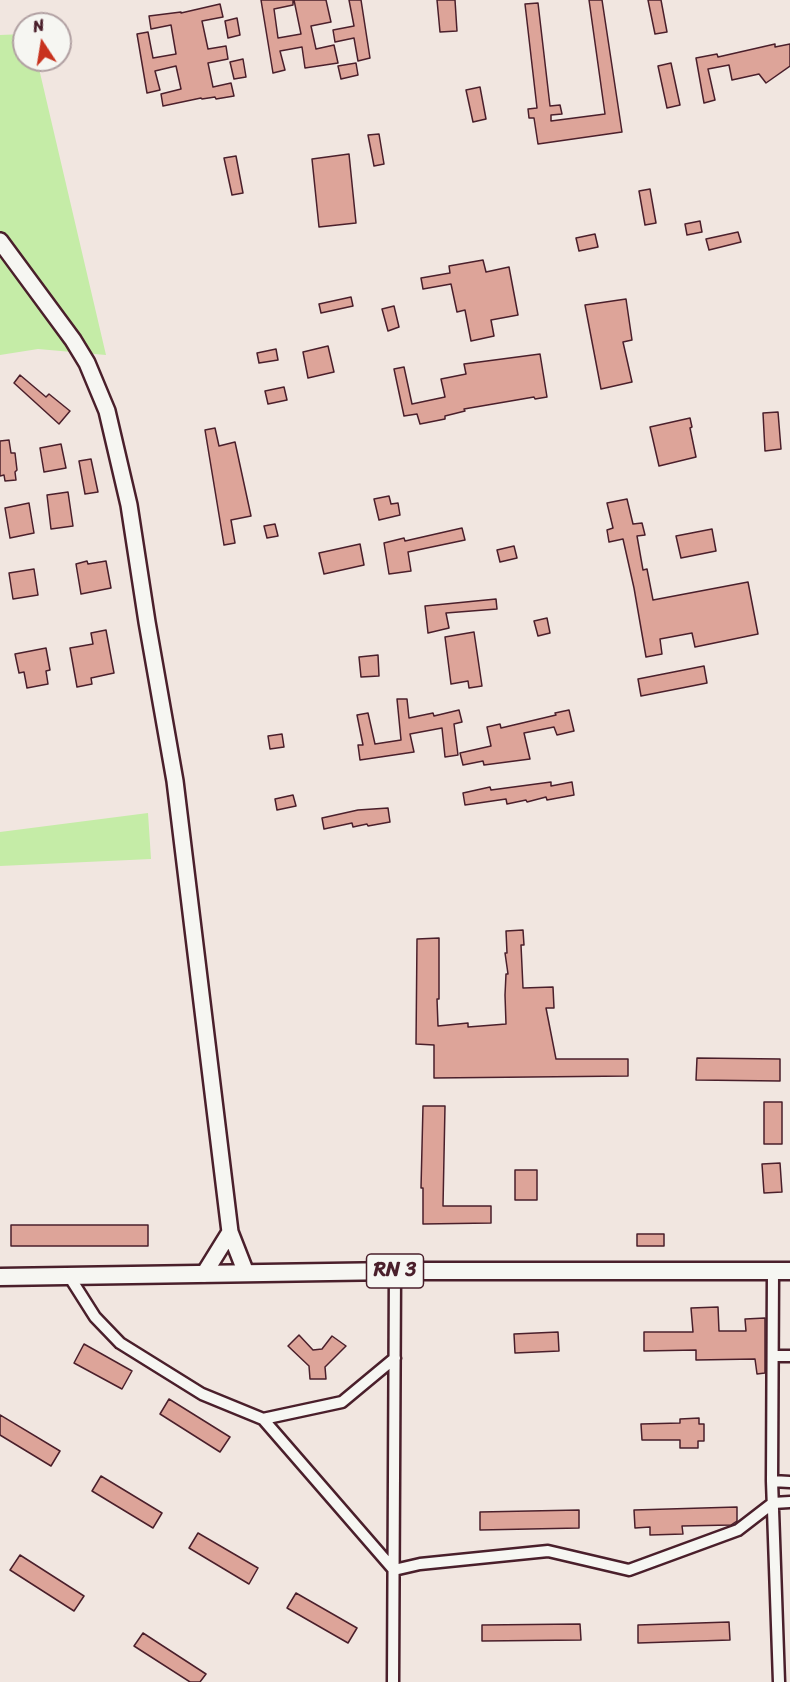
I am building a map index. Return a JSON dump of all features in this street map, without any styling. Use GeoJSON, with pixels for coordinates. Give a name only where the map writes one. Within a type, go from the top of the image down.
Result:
{"type":"FeatureCollection","features":[{"type":"Feature","properties":{"kind":"main road","name":"RN 3"},"geometry":{"type":"LineString","coordinates":[[0,1277],[395,1271],[782,1271]]}},
{"type":"Feature","properties":{"kind":"street"},"geometry":{"type":"LineString","coordinates":[[0,241],[48,305],[87,363],[106,411],[129,505],[147,622],[176,781],[230,1232],[246,1273]]}},
{"type":"Feature","properties":{"kind":"street"},"geometry":{"type":"LineString","coordinates":[[204,1274],[230,1232]]}},
{"type":"Feature","properties":{"kind":"street"},"geometry":{"type":"LineString","coordinates":[[393,1682],[395,1271]]}},
{"type":"Feature","properties":{"kind":"street"},"geometry":{"type":"LineString","coordinates":[[779,1682],[772,1481],[773,1356],[782,1271]]}},
{"type":"Feature","properties":{"kind":"street"},"geometry":{"type":"LineString","coordinates":[[69,1276],[95,1317],[120,1343],[202,1394],[263,1419],[394,1570]]}},
{"type":"Feature","properties":{"kind":"street"},"geometry":{"type":"LineString","coordinates":[[773,1356],[790,1356]]}},
{"type":"Feature","properties":{"kind":"street"},"geometry":{"type":"LineString","coordinates":[[263,1419],[342,1401],[394,1358]]}},
{"type":"Feature","properties":{"kind":"street"},"geometry":{"type":"LineString","coordinates":[[772,1481],[790,1482]]}},
{"type":"Feature","properties":{"kind":"street"},"geometry":{"type":"LineString","coordinates":[[394,1570],[420,1564],[549,1551],[629,1570],[738,1530],[773,1503],[790,1502]]}},
{"type":"Feature","properties":{"kind":"green space"},"geometry":{"type":"Polygon","coordinates":[[[12,34],[12,72],[40,72],[106,355],[38,349],[0,355],[0,35],[12,34]]]}},
{"type":"Feature","properties":{"kind":"green space"},"geometry":{"type":"Polygon","coordinates":[[[148,813],[151,859],[0,866],[0,832],[148,813]]]}},
{"type":"Feature","properties":{"kind":"building"},"geometry":{"type":"Polygon","coordinates":[[[261,0],[293,0],[293,5],[274,9],[278,38],[301,34],[294,0],[326,0],[331,22],[311,26],[316,49],[334,45],[338,63],[305,68],[302,47],[280,51],[285,70],[273,73],[261,0]]]}},
{"type":"Feature","properties":{"kind":"building"},"geometry":{"type":"Polygon","coordinates":[[[349,0],[361,0],[370,58],[358,61],[354,38],[335,42],[333,30],[354,26],[349,0]]]}},
{"type":"Feature","properties":{"kind":"building"},"geometry":{"type":"Polygon","coordinates":[[[437,0],[455,0],[457,31],[440,32],[437,0]]]}},
{"type":"Feature","properties":{"kind":"building"},"geometry":{"type":"Polygon","coordinates":[[[589,0],[602,0],[622,132],[538,144],[534,118],[529,118],[528,109],[537,108],[525,4],[538,3],[550,106],[560,105],[562,114],[551,115],[551,121],[605,114],[589,0]]]}},
{"type":"Feature","properties":{"kind":"building"},"geometry":{"type":"Polygon","coordinates":[[[648,0],[661,0],[667,32],[655,34],[648,0]]]}},
{"type":"Feature","properties":{"kind":"building"},"geometry":{"type":"Polygon","coordinates":[[[220,4],[223,17],[202,21],[208,49],[226,46],[228,59],[208,63],[213,87],[231,83],[234,96],[216,99],[215,97],[201,98],[163,106],[161,94],[181,89],[176,66],[155,71],[160,90],[147,93],[137,34],[148,32],[153,58],[176,54],[171,25],[151,29],[149,16],[181,13],[220,4]]]}},
{"type":"Feature","properties":{"kind":"building"},"geometry":{"type":"Polygon","coordinates":[[[237,18],[240,35],[228,38],[225,21],[237,18]]]}},
{"type":"Feature","properties":{"kind":"building"},"geometry":{"type":"Polygon","coordinates":[[[775,44],[775,47],[790,44],[790,66],[766,83],[759,74],[732,80],[729,65],[708,69],[715,100],[704,103],[696,58],[717,54],[718,57],[775,44]]]}},
{"type":"Feature","properties":{"kind":"building"},"geometry":{"type":"Polygon","coordinates":[[[243,59],[246,77],[234,79],[230,62],[243,59]]]}},
{"type":"Feature","properties":{"kind":"building"},"geometry":{"type":"Polygon","coordinates":[[[356,63],[358,75],[341,79],[338,66],[356,63]]]}},
{"type":"Feature","properties":{"kind":"building"},"geometry":{"type":"Polygon","coordinates":[[[671,63],[680,105],[667,108],[658,66],[671,63]]]}},
{"type":"Feature","properties":{"kind":"building"},"geometry":{"type":"Polygon","coordinates":[[[480,87],[486,119],[473,122],[466,90],[480,87]]]}},
{"type":"Feature","properties":{"kind":"building"},"geometry":{"type":"Polygon","coordinates":[[[379,134],[384,164],[374,166],[368,135],[379,134]]]}},
{"type":"Feature","properties":{"kind":"building"},"geometry":{"type":"Polygon","coordinates":[[[349,154],[356,223],[319,227],[312,159],[349,154]]]}},
{"type":"Feature","properties":{"kind":"building"},"geometry":{"type":"Polygon","coordinates":[[[236,156],[243,193],[232,195],[224,158],[236,156]]]}},
{"type":"Feature","properties":{"kind":"building"},"geometry":{"type":"Polygon","coordinates":[[[650,189],[656,223],[645,225],[639,191],[650,189]]]}},
{"type":"Feature","properties":{"kind":"building"},"geometry":{"type":"Polygon","coordinates":[[[700,221],[702,232],[687,235],[685,224],[700,221]]]}},
{"type":"Feature","properties":{"kind":"building"},"geometry":{"type":"Polygon","coordinates":[[[738,232],[741,242],[709,250],[706,239],[738,232]]]}},
{"type":"Feature","properties":{"kind":"building"},"geometry":{"type":"Polygon","coordinates":[[[595,234],[598,247],[579,251],[576,238],[595,234]]]}},
{"type":"Feature","properties":{"kind":"building"},"geometry":{"type":"Polygon","coordinates":[[[483,260],[486,272],[509,267],[518,315],[491,320],[494,336],[471,341],[465,310],[457,312],[451,284],[423,289],[421,278],[450,273],[449,266],[483,260]]]}},
{"type":"Feature","properties":{"kind":"building"},"geometry":{"type":"Polygon","coordinates":[[[351,297],[353,306],[321,313],[319,304],[351,297]]]}},
{"type":"Feature","properties":{"kind":"building"},"geometry":{"type":"Polygon","coordinates":[[[626,299],[632,340],[623,342],[632,382],[601,389],[585,305],[626,299]]]}},
{"type":"Feature","properties":{"kind":"building"},"geometry":{"type":"Polygon","coordinates":[[[394,306],[399,327],[388,331],[382,309],[394,306]]]}},
{"type":"Feature","properties":{"kind":"building"},"geometry":{"type":"Polygon","coordinates":[[[328,346],[334,372],[308,378],[303,352],[328,346]]]}},
{"type":"Feature","properties":{"kind":"building"},"geometry":{"type":"Polygon","coordinates":[[[276,349],[278,360],[259,363],[257,353],[276,349]]]}},
{"type":"Feature","properties":{"kind":"building"},"geometry":{"type":"Polygon","coordinates":[[[540,354],[547,397],[535,399],[534,397],[464,409],[465,411],[445,416],[445,419],[420,424],[417,414],[404,416],[394,369],[404,367],[412,404],[445,397],[441,379],[466,374],[464,364],[540,354]]]}},
{"type":"Feature","properties":{"kind":"building"},"geometry":{"type":"Polygon","coordinates":[[[20,375],[46,397],[49,394],[70,411],[59,424],[14,383],[20,375]]]}},
{"type":"Feature","properties":{"kind":"building"},"geometry":{"type":"Polygon","coordinates":[[[284,387],[287,400],[268,404],[265,391],[284,387]]]}},
{"type":"Feature","properties":{"kind":"building"},"geometry":{"type":"Polygon","coordinates":[[[778,412],[781,449],[765,451],[763,413],[778,412]]]}},
{"type":"Feature","properties":{"kind":"building"},"geometry":{"type":"Polygon","coordinates":[[[690,418],[696,457],[659,466],[650,427],[690,418]]]}},
{"type":"Feature","properties":{"kind":"building"},"geometry":{"type":"Polygon","coordinates":[[[215,428],[219,446],[235,442],[251,516],[231,520],[235,543],[224,545],[205,430],[215,428]]]}},
{"type":"Feature","properties":{"kind":"building"},"geometry":{"type":"Polygon","coordinates":[[[9,440],[11,453],[15,453],[17,470],[16,480],[5,481],[4,475],[0,476],[0,441],[9,440]]]}},
{"type":"Feature","properties":{"kind":"building"},"geometry":{"type":"Polygon","coordinates":[[[61,444],[66,468],[44,472],[40,448],[61,444]]]}},
{"type":"Feature","properties":{"kind":"building"},"geometry":{"type":"Polygon","coordinates":[[[91,459],[98,492],[85,494],[79,461],[91,459]]]}},
{"type":"Feature","properties":{"kind":"building"},"geometry":{"type":"Polygon","coordinates":[[[68,492],[73,526],[51,529],[47,495],[68,492]]]}},
{"type":"Feature","properties":{"kind":"building"},"geometry":{"type":"Polygon","coordinates":[[[389,496],[391,504],[398,503],[400,515],[379,520],[374,499],[389,496]]]}},
{"type":"Feature","properties":{"kind":"building"},"geometry":{"type":"Polygon","coordinates":[[[627,499],[633,524],[642,523],[645,535],[637,536],[643,570],[647,569],[653,600],[748,582],[758,634],[695,647],[692,633],[660,639],[662,654],[646,657],[623,539],[609,542],[607,530],[613,528],[607,503],[627,499]]]}},
{"type":"Feature","properties":{"kind":"building"},"geometry":{"type":"Polygon","coordinates":[[[29,503],[34,533],[10,538],[5,508],[29,503]]]}},
{"type":"Feature","properties":{"kind":"building"},"geometry":{"type":"Polygon","coordinates":[[[275,524],[278,536],[267,538],[264,526],[275,524]]]}},
{"type":"Feature","properties":{"kind":"building"},"geometry":{"type":"Polygon","coordinates":[[[462,528],[465,540],[408,552],[411,571],[389,574],[384,543],[404,538],[405,541],[462,528]]]}},
{"type":"Feature","properties":{"kind":"building"},"geometry":{"type":"Polygon","coordinates":[[[712,529],[716,551],[681,558],[676,536],[712,529]]]}},
{"type":"Feature","properties":{"kind":"building"},"geometry":{"type":"Polygon","coordinates":[[[360,544],[364,565],[324,574],[319,553],[360,544]]]}},
{"type":"Feature","properties":{"kind":"building"},"geometry":{"type":"Polygon","coordinates":[[[514,546],[517,558],[500,562],[497,550],[514,546]]]}},
{"type":"Feature","properties":{"kind":"building"},"geometry":{"type":"Polygon","coordinates":[[[87,561],[88,564],[106,561],[111,588],[81,594],[76,564],[87,561]]]}},
{"type":"Feature","properties":{"kind":"building"},"geometry":{"type":"Polygon","coordinates":[[[34,569],[38,595],[13,599],[9,573],[34,569]]]}},
{"type":"Feature","properties":{"kind":"building"},"geometry":{"type":"Polygon","coordinates":[[[496,599],[497,609],[446,613],[449,628],[428,633],[425,606],[496,599]]]}},
{"type":"Feature","properties":{"kind":"building"},"geometry":{"type":"Polygon","coordinates":[[[547,618],[550,633],[538,636],[534,621],[547,618]]]}},
{"type":"Feature","properties":{"kind":"building"},"geometry":{"type":"Polygon","coordinates":[[[106,630],[114,673],[91,678],[92,684],[77,687],[70,648],[93,644],[91,633],[106,630]]]}},
{"type":"Feature","properties":{"kind":"building"},"geometry":{"type":"Polygon","coordinates":[[[474,632],[482,686],[469,688],[468,681],[451,684],[445,637],[474,632]]]}},
{"type":"Feature","properties":{"kind":"building"},"geometry":{"type":"Polygon","coordinates":[[[46,648],[50,670],[46,671],[48,684],[27,688],[24,672],[19,673],[15,654],[46,648]]]}},
{"type":"Feature","properties":{"kind":"building"},"geometry":{"type":"Polygon","coordinates":[[[378,655],[379,676],[361,677],[359,657],[378,655]]]}},
{"type":"Feature","properties":{"kind":"building"},"geometry":{"type":"Polygon","coordinates":[[[704,666],[707,683],[641,696],[638,679],[704,666]]]}},
{"type":"Feature","properties":{"kind":"building"},"geometry":{"type":"Polygon","coordinates":[[[397,699],[407,699],[409,718],[433,713],[434,716],[459,710],[462,722],[454,724],[458,755],[445,757],[442,728],[410,734],[414,752],[360,760],[358,745],[363,745],[357,715],[368,713],[375,744],[401,740],[397,699]]]}},
{"type":"Feature","properties":{"kind":"building"},"geometry":{"type":"Polygon","coordinates":[[[569,710],[574,731],[557,735],[554,727],[524,733],[530,759],[484,765],[483,761],[463,765],[460,753],[491,746],[487,727],[500,724],[501,728],[569,710]]]}},
{"type":"Feature","properties":{"kind":"building"},"geometry":{"type":"Polygon","coordinates":[[[282,734],[284,747],[270,749],[268,736],[282,734]]]}},
{"type":"Feature","properties":{"kind":"building"},"geometry":{"type":"Polygon","coordinates":[[[551,782],[551,786],[572,782],[574,795],[507,804],[506,799],[465,805],[463,793],[490,787],[491,790],[551,782]]]}},
{"type":"Feature","properties":{"kind":"building"},"geometry":{"type":"Polygon","coordinates":[[[293,795],[296,806],[277,810],[275,799],[293,795]]]}},
{"type":"Feature","properties":{"kind":"building"},"geometry":{"type":"Polygon","coordinates":[[[388,808],[390,822],[353,827],[352,823],[324,829],[322,818],[358,810],[388,808]]]}},
{"type":"Feature","properties":{"kind":"building"},"geometry":{"type":"Polygon","coordinates":[[[523,930],[524,945],[521,945],[523,988],[553,987],[554,1008],[546,1008],[556,1059],[628,1059],[628,1076],[434,1078],[434,1045],[416,1044],[417,939],[439,938],[438,1026],[468,1023],[468,1027],[506,1024],[505,995],[506,974],[508,974],[505,953],[507,953],[506,931],[523,930]]]}},
{"type":"Feature","properties":{"kind":"building"},"geometry":{"type":"Polygon","coordinates":[[[697,1058],[780,1059],[780,1081],[696,1080],[697,1058]]]}},
{"type":"Feature","properties":{"kind":"building"},"geometry":{"type":"Polygon","coordinates":[[[764,1102],[782,1102],[782,1144],[764,1144],[764,1102]]]}},
{"type":"Feature","properties":{"kind":"building"},"geometry":{"type":"Polygon","coordinates":[[[423,1106],[445,1106],[443,1206],[491,1206],[491,1223],[423,1224],[423,1188],[421,1188],[423,1106]]]}},
{"type":"Feature","properties":{"kind":"building"},"geometry":{"type":"Polygon","coordinates":[[[780,1163],[782,1192],[764,1193],[762,1164],[780,1163]]]}},
{"type":"Feature","properties":{"kind":"building"},"geometry":{"type":"Polygon","coordinates":[[[515,1170],[537,1170],[537,1200],[515,1200],[515,1170]]]}},
{"type":"Feature","properties":{"kind":"building"},"geometry":{"type":"Polygon","coordinates":[[[11,1225],[148,1225],[148,1246],[11,1246],[11,1225]]]}},
{"type":"Feature","properties":{"kind":"building"},"geometry":{"type":"Polygon","coordinates":[[[637,1234],[664,1234],[664,1246],[637,1246],[637,1234]]]}},
{"type":"Feature","properties":{"kind":"building"},"geometry":{"type":"Polygon","coordinates":[[[718,1307],[719,1331],[746,1331],[745,1319],[765,1318],[765,1373],[757,1374],[755,1359],[696,1360],[696,1350],[644,1351],[644,1332],[693,1332],[691,1308],[718,1307]]]}},
{"type":"Feature","properties":{"kind":"building"},"geometry":{"type":"Polygon","coordinates":[[[558,1332],[559,1351],[515,1353],[514,1334],[558,1332]]]}},
{"type":"Feature","properties":{"kind":"building"},"geometry":{"type":"Polygon","coordinates":[[[299,1335],[313,1350],[322,1349],[332,1336],[346,1346],[325,1367],[326,1379],[310,1379],[309,1366],[288,1346],[299,1335]]]}},
{"type":"Feature","properties":{"kind":"building"},"geometry":{"type":"Polygon","coordinates":[[[84,1344],[132,1371],[122,1389],[74,1363],[84,1344]]]}},
{"type":"Feature","properties":{"kind":"building"},"geometry":{"type":"Polygon","coordinates":[[[169,1399],[230,1437],[220,1452],[160,1414],[169,1399]]]}},
{"type":"Feature","properties":{"kind":"building"},"geometry":{"type":"Polygon","coordinates":[[[0,1415],[60,1451],[51,1466],[0,1435],[0,1415]]]}},
{"type":"Feature","properties":{"kind":"building"},"geometry":{"type":"Polygon","coordinates":[[[699,1418],[699,1424],[704,1424],[704,1441],[698,1441],[698,1448],[680,1448],[680,1440],[642,1440],[641,1424],[680,1423],[680,1419],[699,1418]]]}},
{"type":"Feature","properties":{"kind":"building"},"geometry":{"type":"Polygon","coordinates":[[[101,1476],[162,1513],[153,1528],[92,1491],[101,1476]]]}},
{"type":"Feature","properties":{"kind":"building"},"geometry":{"type":"Polygon","coordinates":[[[737,1507],[737,1521],[731,1525],[682,1526],[683,1534],[650,1535],[650,1527],[635,1528],[634,1510],[737,1507]]]}},
{"type":"Feature","properties":{"kind":"building"},"geometry":{"type":"Polygon","coordinates":[[[579,1510],[579,1528],[480,1530],[480,1512],[579,1510]]]}},
{"type":"Feature","properties":{"kind":"building"},"geometry":{"type":"Polygon","coordinates":[[[198,1533],[258,1568],[249,1584],[189,1548],[198,1533]]]}},
{"type":"Feature","properties":{"kind":"building"},"geometry":{"type":"Polygon","coordinates":[[[20,1555],[84,1596],[74,1611],[10,1570],[20,1555]]]}},
{"type":"Feature","properties":{"kind":"building"},"geometry":{"type":"Polygon","coordinates":[[[296,1593],[357,1628],[348,1643],[287,1608],[296,1593]]]}},
{"type":"Feature","properties":{"kind":"building"},"geometry":{"type":"Polygon","coordinates":[[[729,1622],[730,1640],[638,1643],[638,1625],[729,1622]]]}},
{"type":"Feature","properties":{"kind":"building"},"geometry":{"type":"Polygon","coordinates":[[[580,1624],[581,1640],[482,1641],[482,1625],[580,1624]]]}},
{"type":"Feature","properties":{"kind":"building"},"geometry":{"type":"Polygon","coordinates":[[[143,1633],[206,1674],[200,1682],[190,1682],[134,1646],[143,1633]]]}}]}
